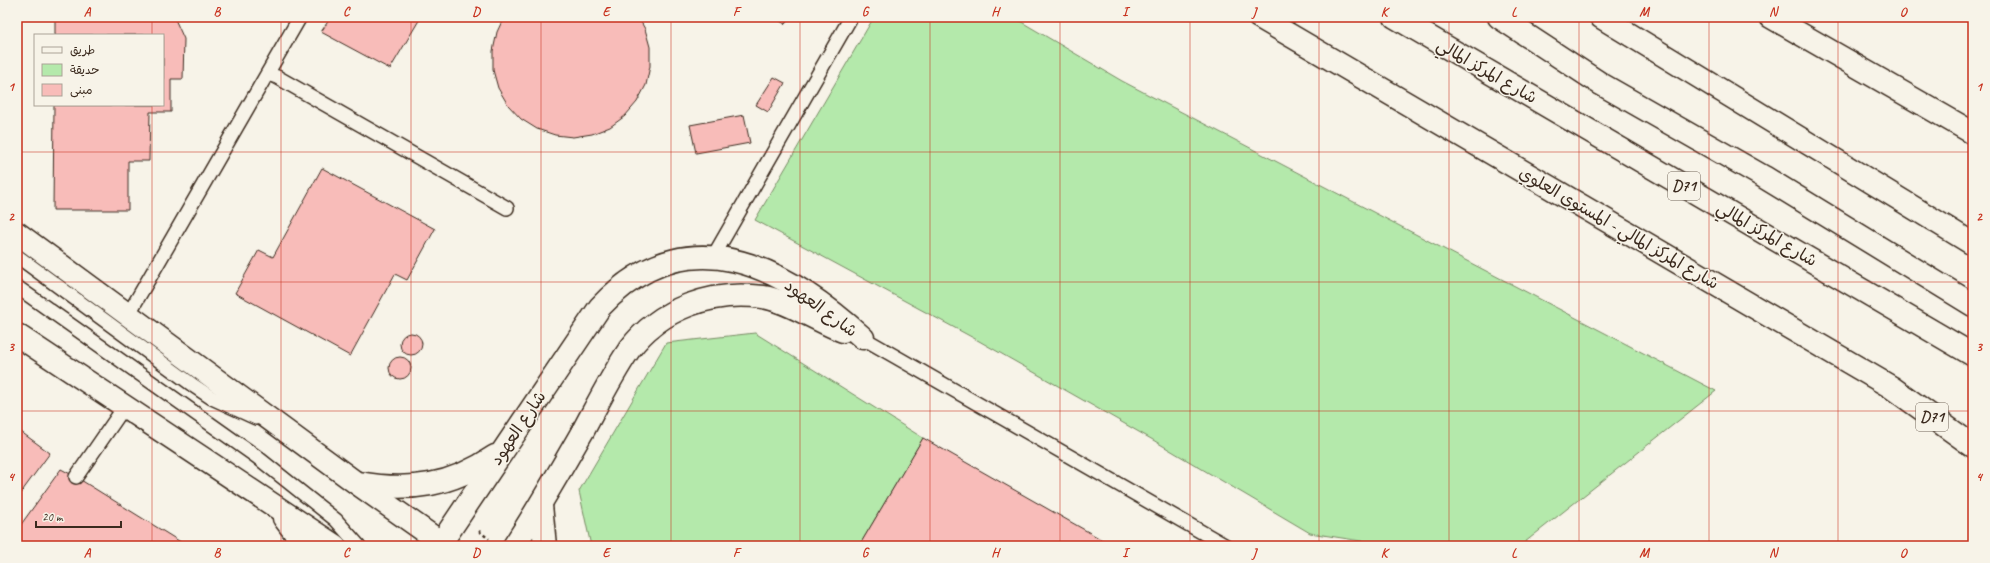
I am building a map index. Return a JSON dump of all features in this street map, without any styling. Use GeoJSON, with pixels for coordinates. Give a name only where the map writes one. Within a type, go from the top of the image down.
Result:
{"type":"FeatureCollection","features":[{"type":"Feature","properties":{"kind":"main road","name":"شارع المركز المالي - المستوى العلوي"},"geometry":{"type":"LineString","coordinates":[[1259,17],[1891,387],[1973,446]]}},
{"type":"Feature","properties":{"kind":"main road","name":"شارع المركز المالي"},"geometry":{"type":"LineString","coordinates":[[1395,17],[1966,351]]}},
{"type":"Feature","properties":{"kind":"main road"},"geometry":{"type":"LineString","coordinates":[[1499,17],[1601,84],[1764,176],[1973,305]]}},
{"type":"Feature","properties":{"kind":"main road"},"geometry":{"type":"LineString","coordinates":[[1601,17],[1973,244]]}},
{"type":"Feature","properties":{"kind":"main road"},"geometry":{"type":"LineString","coordinates":[[1771,17],[1973,133]]}},
{"type":"Feature","properties":{"kind":"main road"},"geometry":{"type":"LineString","coordinates":[[17,233],[442,545]]}},
{"type":"Feature","properties":{"kind":"main road","name":"شارع العهود"},"geometry":{"type":"LineString","coordinates":[[442,545],[501,452],[588,324],[615,292],[632,279],[651,268],[671,261],[692,257],[713,257],[734,260],[773,274],[817,300],[841,318],[863,338]]}},
{"type":"Feature","properties":{"kind":"main road","name":"شارع العهود"},"geometry":{"type":"LineString","coordinates":[[514,546],[541,505],[630,349],[650,327],[675,310],[704,299],[734,294],[765,297],[863,338]]}},
{"type":"Feature","properties":{"kind":"main road"},"geometry":{"type":"LineString","coordinates":[[17,335],[274,504],[335,546]]}},
{"type":"Feature","properties":{"kind":"main road"},"geometry":{"type":"LineString","coordinates":[[1966,351],[1973,365]]}},
{"type":"Feature","properties":{"kind":"main road"},"geometry":{"type":"LineString","coordinates":[[1891,387],[1973,432]]}},
{"type":"Feature","properties":{"kind":"main road"},"geometry":{"type":"LineString","coordinates":[[355,482],[386,487],[406,488],[432,485],[468,472],[501,452]]}},
{"type":"Feature","properties":{"kind":"main road"},"geometry":{"type":"LineString","coordinates":[[274,504],[305,546]]}},
{"type":"Feature","properties":{"kind":"main road"},"geometry":{"type":"LineString","coordinates":[[541,505],[545,546]]}},
{"type":"Feature","properties":{"kind":"lane"},"geometry":{"type":"LineString","coordinates":[[128,315],[300,17]]}},
{"type":"Feature","properties":{"kind":"lane"},"geometry":{"type":"LineString","coordinates":[[713,257],[851,17]]}},
{"type":"Feature","properties":{"kind":"lane"},"geometry":{"type":"LineString","coordinates":[[268,74],[284,80],[506,208]]}},
{"type":"Feature","properties":{"kind":"lane"},"geometry":{"type":"LineString","coordinates":[[17,256],[212,398],[255,418],[279,426]]}},
{"type":"Feature","properties":{"kind":"lane"},"geometry":{"type":"LineString","coordinates":[[17,287],[257,457],[336,520],[359,546]]}},
{"type":"Feature","properties":{"kind":"lane"},"geometry":{"type":"LineString","coordinates":[[863,338],[1226,546]]}},
{"type":"Feature","properties":{"kind":"lane"},"geometry":{"type":"LineString","coordinates":[[76,477],[125,406]]}},
{"type":"Feature","properties":{"kind":"path"},"geometry":{"type":"LineString","coordinates":[[1969,546],[1973,541]]}},
{"type":"Feature","properties":{"kind":"green space"},"geometry":{"type":"Polygon","coordinates":[[[874,17],[1013,17],[1122,81],[1716,391],[1520,546],[1415,546],[1374,543],[1310,533],[1153,440],[979,341],[755,220],[874,17]]]}},
{"type":"Feature","properties":{"kind":"green space"},"geometry":{"type":"Polygon","coordinates":[[[755,333],[923,438],[859,546],[591,546],[579,491],[666,343],[755,333]]]}},
{"type":"Feature","properties":{"kind":"building"},"geometry":{"type":"Polygon","coordinates":[[[55,17],[174,17],[184,39],[183,79],[171,79],[171,112],[150,112],[149,161],[128,161],[128,210],[53,210],[54,106],[164,106],[164,34],[55,34],[55,17]]]}},
{"type":"Feature","properties":{"kind":"building"},"geometry":{"type":"Polygon","coordinates":[[[331,17],[421,17],[390,69],[321,32],[331,17]]]}},
{"type":"Feature","properties":{"kind":"building"},"geometry":{"type":"Polygon","coordinates":[[[504,17],[638,17],[645,29],[650,47],[650,66],[646,85],[637,102],[625,116],[610,127],[592,134],[573,137],[555,135],[537,129],[521,119],[508,105],[498,88],[493,70],[493,51],[497,32],[504,17]]]}},
{"type":"Feature","properties":{"kind":"building"},"geometry":{"type":"Polygon","coordinates":[[[773,17],[789,17],[785,24],[773,17]]]}},
{"type":"Feature","properties":{"kind":"building"},"geometry":{"type":"Polygon","coordinates":[[[774,77],[785,83],[768,112],[756,105],[774,77]]]}},
{"type":"Feature","properties":{"kind":"building"},"geometry":{"type":"Polygon","coordinates":[[[744,115],[750,143],[696,153],[690,125],[744,115]]]}},
{"type":"Feature","properties":{"kind":"building"},"geometry":{"type":"Polygon","coordinates":[[[322,168],[435,229],[407,280],[395,274],[350,356],[235,293],[259,250],[273,257],[322,168]]]}},
{"type":"Feature","properties":{"kind":"building"},"geometry":{"type":"Polygon","coordinates":[[[411,333],[419,336],[422,344],[419,352],[411,355],[403,352],[400,344],[403,336],[411,333]]]}},
{"type":"Feature","properties":{"kind":"building"},"geometry":{"type":"Polygon","coordinates":[[[400,357],[408,360],[411,368],[408,376],[400,379],[392,376],[389,368],[392,360],[400,357]]]}},
{"type":"Feature","properties":{"kind":"building"},"geometry":{"type":"Polygon","coordinates":[[[17,429],[50,453],[17,498],[17,429]]]}},
{"type":"Feature","properties":{"kind":"building"},"geometry":{"type":"Polygon","coordinates":[[[923,438],[1113,546],[859,546],[923,438]]]}},
{"type":"Feature","properties":{"kind":"building"},"geometry":{"type":"Polygon","coordinates":[[[61,469],[187,546],[17,546],[17,530],[61,469]]]}}]}
